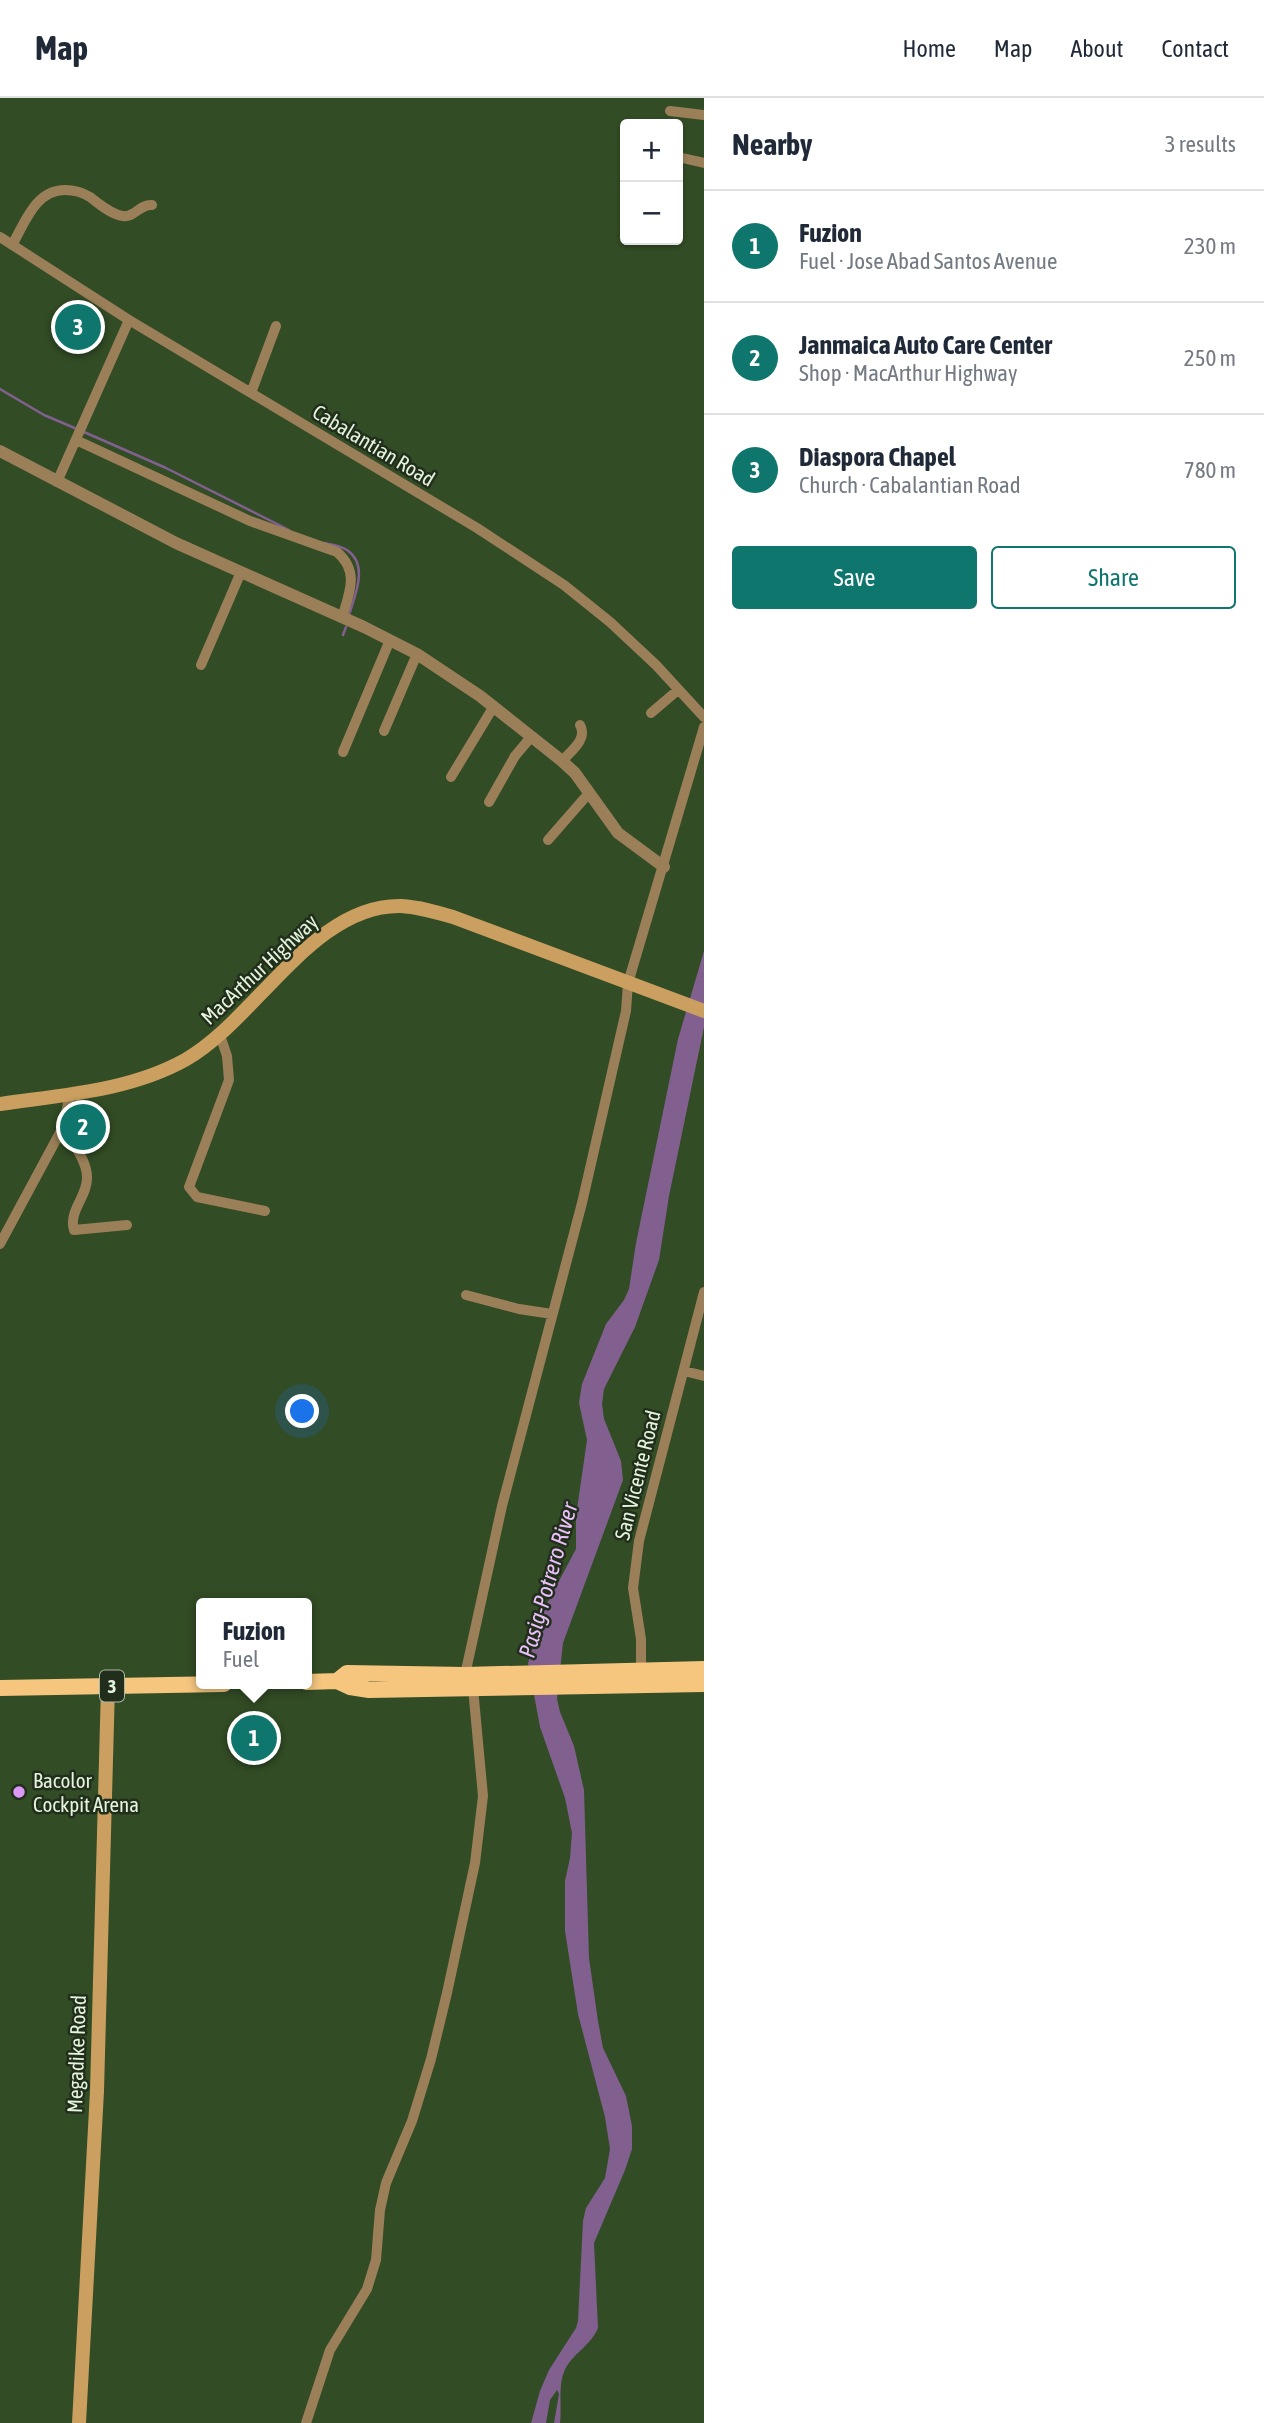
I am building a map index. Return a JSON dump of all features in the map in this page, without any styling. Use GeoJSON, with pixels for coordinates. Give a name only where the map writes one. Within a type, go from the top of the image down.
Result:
{"type":"FeatureCollection","features":[{"type":"Feature","properties":{"kind":"highway"},"geometry":{"type":"LineString","coordinates":[[312,1682],[337,1681],[350,1688],[369,1690],[474,1682],[636,1676],[704,1669]]}},
{"type":"Feature","properties":{"kind":"highway"},"geometry":{"type":"LineString","coordinates":[[636,1676],[704,1684]]}},
{"type":"Feature","properties":{"kind":"highway","name":"3"},"geometry":{"type":"LineString","coordinates":[[0,1688],[196,1684]]}},
{"type":"Feature","properties":{"kind":"main road","name":"MacArthur Highway"},"geometry":{"type":"LineString","coordinates":[[0,1104],[130,1083],[161,1072],[187,1059],[220,1035],[323,935],[352,917],[399,906],[453,917],[704,1012]]}},
{"type":"Feature","properties":{"kind":"main road","name":"Megadike Road"},"geometry":{"type":"LineString","coordinates":[[79,2423],[97,2091],[108,1686]]}},
{"type":"Feature","properties":{"kind":"street"},"geometry":{"type":"LineString","coordinates":[[670,111],[704,115]]}},
{"type":"Feature","properties":{"kind":"street"},"geometry":{"type":"LineString","coordinates":[[683,158],[704,163]]}},
{"type":"Feature","properties":{"kind":"street"},"geometry":{"type":"LineString","coordinates":[[12,245],[36,204],[44,195],[55,190],[73,190],[84,194],[126,217],[142,206],[152,205]]}},
{"type":"Feature","properties":{"kind":"street","name":"Cabalantian Road"},"geometry":{"type":"LineString","coordinates":[[0,237],[129,320],[477,528],[564,585],[610,622],[656,665],[704,717]]}},
{"type":"Feature","properties":{"kind":"street"},"geometry":{"type":"LineString","coordinates":[[57,482],[129,320]]}},
{"type":"Feature","properties":{"kind":"street"},"geometry":{"type":"LineString","coordinates":[[251,393],[276,326]]}},
{"type":"Feature","properties":{"kind":"street"},"geometry":{"type":"LineString","coordinates":[[77,437],[276,533],[337,552],[351,568],[351,580],[342,618]]}},
{"type":"Feature","properties":{"kind":"street"},"geometry":{"type":"LineString","coordinates":[[0,452],[176,543],[417,654],[494,706],[562,761],[618,834],[664,867]]}},
{"type":"Feature","properties":{"kind":"street"},"geometry":{"type":"LineString","coordinates":[[201,665],[241,572]]}},
{"type":"Feature","properties":{"kind":"street"},"geometry":{"type":"LineString","coordinates":[[343,752],[390,640]]}},
{"type":"Feature","properties":{"kind":"street"},"geometry":{"type":"LineString","coordinates":[[384,731],[417,654]]}},
{"type":"Feature","properties":{"kind":"street"},"geometry":{"type":"LineString","coordinates":[[651,713],[678,690]]}},
{"type":"Feature","properties":{"kind":"street"},"geometry":{"type":"LineString","coordinates":[[451,776],[494,706]]}},
{"type":"Feature","properties":{"kind":"street"},"geometry":{"type":"LineString","coordinates":[[562,761],[581,739],[583,731],[580,725]]}},
{"type":"Feature","properties":{"kind":"street"},"geometry":{"type":"LineString","coordinates":[[306,2423],[330,2350],[367,2289],[376,2260],[380,2210],[386,2183],[412,2120],[431,2059],[447,1993],[475,1863],[483,1796],[474,1682],[502,1506],[582,1203],[631,984],[704,727]]}},
{"type":"Feature","properties":{"kind":"street"},"geometry":{"type":"LineString","coordinates":[[489,802],[515,756],[531,737]]}},
{"type":"Feature","properties":{"kind":"street"},"geometry":{"type":"LineString","coordinates":[[548,839],[589,793]]}},
{"type":"Feature","properties":{"kind":"street"},"geometry":{"type":"LineString","coordinates":[[220,1035],[227,1056],[229,1080],[189,1186],[197,1197],[265,1210]]}},
{"type":"Feature","properties":{"kind":"street"},"geometry":{"type":"LineString","coordinates":[[0,1244],[63,1127],[70,1094]]}},
{"type":"Feature","properties":{"kind":"street"},"geometry":{"type":"LineString","coordinates":[[63,1127],[81,1158],[87,1175],[73,1216],[74,1230],[76,1232],[127,1225]]}},
{"type":"Feature","properties":{"kind":"street","name":"San Vicente Road"},"geometry":{"type":"LineString","coordinates":[[636,1676],[641,1639],[633,1588],[639,1541],[704,1292]]}},
{"type":"Feature","properties":{"kind":"street"},"geometry":{"type":"LineString","coordinates":[[466,1295],[519,1309],[552,1314]]}},
{"type":"Feature","properties":{"kind":"street"},"geometry":{"type":"LineString","coordinates":[[684,1371],[704,1376]]}},
{"type":"Feature","properties":{"kind":"shaded area"},"geometry":{"type":"Polygon","coordinates":[[[704,951],[704,1027],[669,1196],[659,1260],[635,1327],[604,1389],[604,1419],[621,1461],[623,1480],[563,1643],[557,1699],[574,1746],[584,1790],[589,1958],[598,2021],[603,2048],[626,2096],[632,2126],[632,2149],[594,2243],[598,2328],[564,2372],[560,2423],[554,2423],[559,2394],[557,2390],[550,2400],[546,2423],[531,2423],[549,2370],[576,2328],[583,2221],[586,2208],[605,2178],[610,2149],[605,2117],[578,2014],[565,1931],[565,1881],[572,1833],[565,1798],[540,1727],[528,1663],[543,1611],[576,1549],[576,1516],[587,1440],[579,1403],[582,1384],[606,1324],[629,1289],[678,1039],[704,951]]]}},
{"type":"Feature","properties":{"kind":"waterway"},"geometry":{"type":"LineString","coordinates":[[0,389],[44,415],[77,429]]}},
{"type":"Feature","properties":{"kind":"waterway"},"geometry":{"type":"LineString","coordinates":[[84,432],[166,468],[289,530]]}},
{"type":"Feature","properties":{"kind":"waterway"},"geometry":{"type":"LineString","coordinates":[[325,543],[347,550],[354,556],[357,564],[357,590],[349,615]]}},
{"type":"Feature","properties":{"kind":"waterway"},"geometry":{"type":"LineString","coordinates":[[343,635],[346,627]]}},
{"type":"Feature","properties":{"kind":"place","name":"Diaspora Chapel"},"geometry":{"type":"Point","coordinates":[78,327]}},
{"type":"Feature","properties":{"kind":"place","name":"Janmaica Auto Care Center"},"geometry":{"type":"Point","coordinates":[83,1127]}},
{"type":"Feature","properties":{"kind":"place","name":"Fuzion"},"geometry":{"type":"Point","coordinates":[254,1738]}},
{"type":"Feature","properties":{"kind":"place","name":"Bacolor Cockpit Arena"},"geometry":{"type":"Point","coordinates":[19,1792]}},
{"type":"Feature","properties":{"kind":"water label","name":"Pasig-Potrero River"},"geometry":{"type":"Point","coordinates":[548,1580]}}]}
